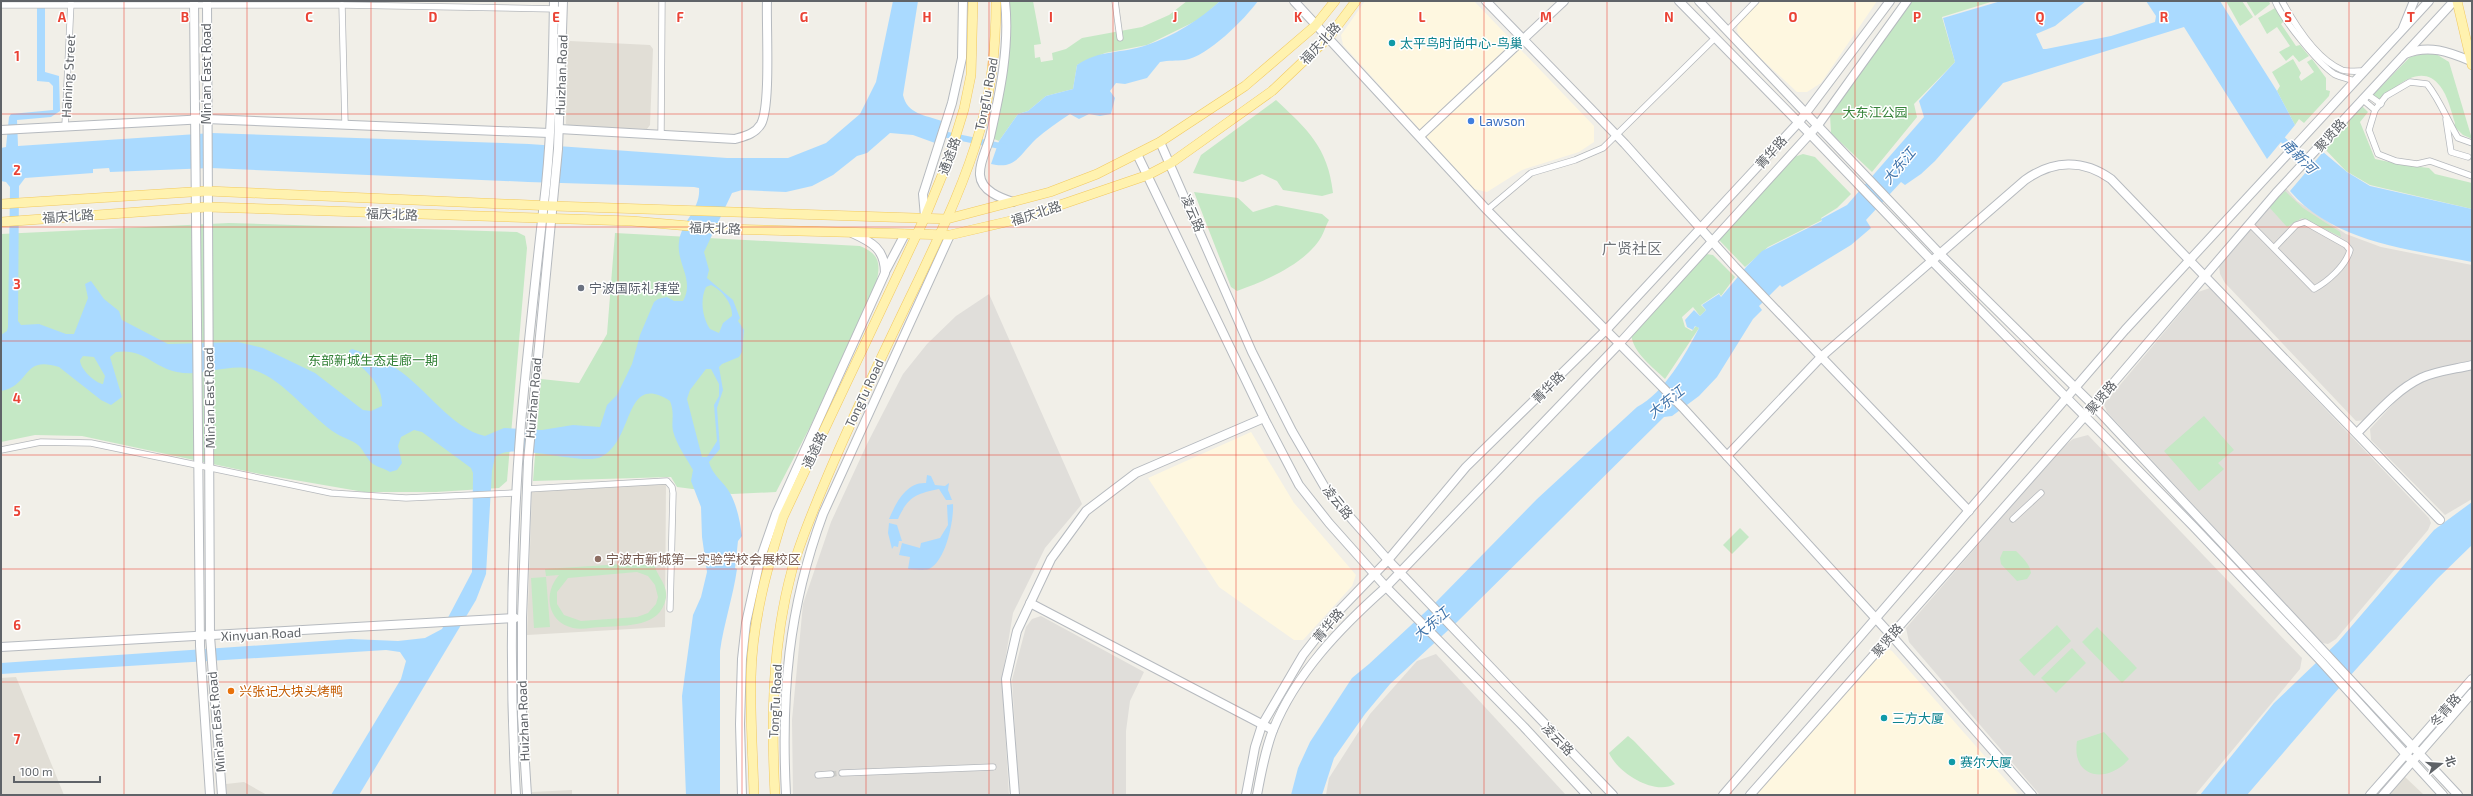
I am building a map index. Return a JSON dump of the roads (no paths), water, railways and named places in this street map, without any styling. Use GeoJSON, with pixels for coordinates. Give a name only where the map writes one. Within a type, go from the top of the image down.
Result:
{"type":"FeatureCollection","features":[{"type":"Feature","properties":{"kind":"main road"},"geometry":{"type":"LineString","coordinates":[[559,129],[735,139],[750,135],[761,124],[766,106],[766,1]]}},
{"type":"Feature","properties":{"kind":"main road"},"geometry":{"type":"LineString","coordinates":[[925,217],[923,194],[947,123],[962,58],[962,1]]}},
{"type":"Feature","properties":{"kind":"main road","name":"TongTu Road"},"geometry":{"type":"LineString","coordinates":[[959,127],[971,75],[973,1]]}},
{"type":"Feature","properties":{"kind":"main road","name":"TongTu Road"},"geometry":{"type":"LineString","coordinates":[[775,795],[774,699],[779,636],[793,569],[808,522],[860,401],[940,235],[969,164],[981,129],[994,56],[996,1]]}},
{"type":"Feature","properties":{"kind":"main road"},"geometry":{"type":"LineString","coordinates":[[1006,1],[1004,63],[990,138],[980,175],[983,184],[991,192],[1014,202]]}},
{"type":"Feature","properties":{"kind":"main road"},"geometry":{"type":"LineString","coordinates":[[1294,1],[1315,26],[1329,37],[1487,210],[1684,409],[1891,635],[2032,795]]}},
{"type":"Feature","properties":{"kind":"main road","name":"福庆北路"},"geometry":{"type":"LineString","coordinates":[[1,204],[207,191],[543,206],[925,217],[947,219],[1014,202],[1097,174],[1160,142],[1245,86],[1315,26],[1335,1]]}},
{"type":"Feature","properties":{"kind":"main road","name":"福庆北路"},"geometry":{"type":"LineString","coordinates":[[1,222],[207,207],[546,220],[632,221],[723,229],[950,235],[1020,219],[1148,175],[1171,163],[1272,91],[1329,37],[1356,1]]}},
{"type":"Feature","properties":{"kind":"main road"},"geometry":{"type":"LineString","coordinates":[[1486,1],[1617,135],[1736,267],[1969,511]]}},
{"type":"Feature","properties":{"kind":"main road"},"geometry":{"type":"LineString","coordinates":[[1420,136],[1564,1]]}},
{"type":"Feature","properties":{"kind":"main road"},"geometry":{"type":"LineString","coordinates":[[1679,1],[1799,122],[1932,262],[2068,397],[2321,656]]}},
{"type":"Feature","properties":{"kind":"main road"},"geometry":{"type":"LineString","coordinates":[[1699,1],[1940,254],[2094,406],[2347,684],[2413,747],[2458,795]]}},
{"type":"Feature","properties":{"kind":"main road","name":"菁华路"},"geometry":{"type":"LineString","coordinates":[[1246,795],[1255,747],[1262,725],[1303,655],[1332,619],[1388,560],[1466,468],[1607,330],[1799,122],[1804,112],[1890,1]]}},
{"type":"Feature","properties":{"kind":"main road"},"geometry":{"type":"LineString","coordinates":[[1257,795],[1273,730],[1280,715],[1314,661],[1346,623],[1400,573],[1619,344],[1809,133],[1818,125],[1907,1]]}},
{"type":"Feature","properties":{"kind":"main road"},"geometry":{"type":"LineString","coordinates":[[2402,31],[2414,1]]}},
{"type":"Feature","properties":{"kind":"main road","name":"聚贤路"},"geometry":{"type":"LineString","coordinates":[[1723,795],[2075,388],[2188,260],[2429,1]]}},
{"type":"Feature","properties":{"kind":"main road","name":"聚贤路"},"geometry":{"type":"LineString","coordinates":[[1750,795],[2086,416],[2250,224],[2364,96],[2454,1]]}},
{"type":"Feature","properties":{"kind":"main road"},"geometry":{"type":"LineString","coordinates":[[2457,1],[2472,63]]}},
{"type":"Feature","properties":{"kind":"main road","name":"Min'an East Road"},"geometry":{"type":"LineString","coordinates":[[194,2],[200,664],[210,795]]}},
{"type":"Feature","properties":{"kind":"main road","name":"Min'an East Road"},"geometry":{"type":"LineString","coordinates":[[207,3],[206,131],[210,468],[210,641],[222,795]]}},
{"type":"Feature","properties":{"kind":"main road","name":"Huizhan Road"},"geometry":{"type":"LineString","coordinates":[[527,795],[522,716],[522,618],[530,421],[546,220],[543,206],[549,133],[554,5]]}},
{"type":"Feature","properties":{"kind":"main road","name":"Huizhan Road"},"geometry":{"type":"LineString","coordinates":[[516,795],[511,715],[511,618],[516,493],[521,422],[546,220],[553,206],[558,150],[563,5]]}},
{"type":"Feature","properties":{"kind":"main road"},"geometry":{"type":"LineString","coordinates":[[2402,55],[2418,48],[2445,50],[2472,63]]}},
{"type":"Feature","properties":{"kind":"main road"},"geometry":{"type":"LineString","coordinates":[[1,130],[206,119],[549,133]]}},
{"type":"Feature","properties":{"kind":"main road","name":"通途路"},"geometry":{"type":"LineString","coordinates":[[754,795],[751,676],[755,632],[772,552],[793,496],[925,217],[948,161],[959,127]]}},
{"type":"Feature","properties":{"kind":"main road","name":"凌云路"},"geometry":{"type":"LineString","coordinates":[[1160,142],[1171,163],[1252,352],[1292,431],[1327,491],[1400,573],[1613,795]]}},
{"type":"Feature","properties":{"kind":"main road","name":"凌云路"},"geometry":{"type":"LineString","coordinates":[[1137,154],[1264,418],[1299,485],[1329,523],[1386,587],[1439,643],[1524,727],[1587,795]]}},
{"type":"Feature","properties":{"kind":"main road"},"geometry":{"type":"LineString","coordinates":[[1727,456],[1821,357],[1940,254],[2038,171],[2053,165],[2069,163],[2098,170],[2111,179],[2188,260],[2358,433],[2440,520]]}},
{"type":"Feature","properties":{"kind":"main road"},"geometry":{"type":"LineString","coordinates":[[850,232],[870,241],[878,248],[883,256],[885,273]]}},
{"type":"Feature","properties":{"kind":"main road"},"geometry":{"type":"LineString","coordinates":[[742,795],[740,724],[742,659],[746,623],[760,560],[776,514],[885,273],[905,234]]}},
{"type":"Feature","properties":{"kind":"main road"},"geometry":{"type":"LineString","coordinates":[[786,795],[784,730],[788,650],[801,587],[812,544],[823,514],[950,235]]}},
{"type":"Feature","properties":{"kind":"main road"},"geometry":{"type":"LineString","coordinates":[[2358,433],[2398,393],[2412,383],[2423,377],[2472,364]]}},
{"type":"Feature","properties":{"kind":"main road"},"geometry":{"type":"LineString","coordinates":[[1015,795],[1006,679],[1017,631],[1051,559],[1086,511],[1136,473],[1264,418]]}},
{"type":"Feature","properties":{"kind":"main road"},"geometry":{"type":"LineString","coordinates":[[1030,603],[1273,730]]}},
{"type":"Feature","properties":{"kind":"main road","name":"Xinyuan Road"},"geometry":{"type":"LineString","coordinates":[[1,647],[200,637],[210,641],[522,618]]}},
{"type":"Feature","properties":{"kind":"main road","name":"冬青路"},"geometry":{"type":"LineString","coordinates":[[2370,795],[2472,679]]}},
{"type":"Feature","properties":{"kind":"main road"},"geometry":{"type":"LineString","coordinates":[[2347,684],[2405,755],[2443,795]]}},
{"type":"Feature","properties":{"kind":"main road","name":"冬青路"},"geometry":{"type":"LineString","coordinates":[[2383,795],[2472,693]]}},
{"type":"Feature","properties":{"kind":"street"},"geometry":{"type":"LineString","coordinates":[[661,134],[662,1]]}},
{"type":"Feature","properties":{"kind":"street"},"geometry":{"type":"LineString","coordinates":[[1115,1],[1120,38]]}},
{"type":"Feature","properties":{"kind":"street"},"geometry":{"type":"LineString","coordinates":[[1728,30],[1756,1]]}},
{"type":"Feature","properties":{"kind":"street"},"geometry":{"type":"LineString","coordinates":[[2275,1],[2292,28],[2319,59],[2335,74],[2353,84]]}},
{"type":"Feature","properties":{"kind":"street"},"geometry":{"type":"LineString","coordinates":[[2282,1],[2298,27],[2323,56],[2343,70],[2364,71]]}},
{"type":"Feature","properties":{"kind":"street"},"geometry":{"type":"LineString","coordinates":[[1,5],[194,2],[342,5],[426,3],[563,5]]}},
{"type":"Feature","properties":{"kind":"street","name":"Haining Street"},"geometry":{"type":"LineString","coordinates":[[65,126],[71,3]]}},
{"type":"Feature","properties":{"kind":"street"},"geometry":{"type":"LineString","coordinates":[[342,5],[345,124]]}},
{"type":"Feature","properties":{"kind":"street"},"geometry":{"type":"LineString","coordinates":[[1487,210],[1531,173],[1590,154],[1602,148],[1715,38]]}},
{"type":"Feature","properties":{"kind":"street"},"geometry":{"type":"LineString","coordinates":[[2472,143],[2458,138],[2438,98],[2427,84],[2410,82],[2386,96],[2375,110],[2369,130],[2378,154],[2396,161],[2417,164],[2430,161],[2472,176]]}},
{"type":"Feature","properties":{"kind":"street"},"geometry":{"type":"LineString","coordinates":[[2364,96],[2381,104]]}},
{"type":"Feature","properties":{"kind":"street"},"geometry":{"type":"LineString","coordinates":[[2364,96],[2375,110]]}},
{"type":"Feature","properties":{"kind":"street"},"geometry":{"type":"LineString","coordinates":[[2446,116],[2451,152],[2468,157]]}},
{"type":"Feature","properties":{"kind":"street"},"geometry":{"type":"LineString","coordinates":[[2250,224],[2314,289],[2325,283],[2348,256],[2350,250],[2346,245],[2305,222],[2296,225],[2274,248]]}},
{"type":"Feature","properties":{"kind":"street"},"geometry":{"type":"LineString","coordinates":[[1,450],[41,442],[91,443],[332,493],[406,498],[516,493]]}},
{"type":"Feature","properties":{"kind":"street"},"geometry":{"type":"LineString","coordinates":[[527,489],[667,481],[672,487],[673,493],[670,609]]}},
{"type":"Feature","properties":{"kind":"street"},"geometry":{"type":"LineString","coordinates":[[2013,519],[2041,493]]}},
{"type":"Feature","properties":{"kind":"street"},"geometry":{"type":"LineString","coordinates":[[842,773],[993,767]]}},
{"type":"Feature","properties":{"kind":"street"},"geometry":{"type":"LineString","coordinates":[[818,775],[831,774]]}},
{"type":"Feature","properties":{"kind":"water"},"geometry":{"type":"Polygon","coordinates":[[[37,1],[45,1],[45,72],[59,76],[60,111],[51,117],[17,120],[18,146],[212,133],[529,144],[727,158],[788,158],[826,143],[860,114],[876,82],[893,1],[918,1],[903,95],[908,106],[913,110],[942,121],[935,143],[913,135],[890,133],[867,153],[857,156],[833,175],[812,186],[786,192],[742,190],[732,193],[704,252],[709,270],[707,278],[733,300],[740,318],[738,321],[744,330],[742,352],[739,357],[722,364],[719,367],[723,390],[717,408],[720,449],[709,462],[715,475],[727,489],[735,503],[742,536],[738,541],[735,568],[737,569],[720,651],[720,795],[686,795],[682,696],[693,615],[701,597],[707,572],[702,537],[701,507],[691,481],[693,470],[679,447],[673,431],[670,401],[655,394],[644,395],[636,401],[620,437],[612,449],[601,457],[578,459],[530,452],[516,452],[503,453],[495,457],[492,471],[486,574],[476,600],[359,795],[331,795],[401,679],[406,661],[400,652],[386,650],[1,674],[1,663],[351,639],[398,641],[425,638],[442,629],[472,572],[473,473],[471,468],[422,432],[414,430],[401,437],[398,446],[402,463],[397,470],[390,472],[373,464],[358,445],[337,434],[326,426],[283,387],[271,378],[259,372],[246,368],[229,368],[194,373],[177,372],[160,366],[141,355],[126,351],[116,352],[110,357],[122,397],[111,405],[101,400],[59,367],[47,364],[38,365],[32,368],[18,383],[11,388],[1,391],[1,335],[7,331],[8,327],[10,187],[6,182],[1,181],[1,148],[6,147],[9,117],[11,114],[53,110],[53,86],[49,82],[37,81],[37,1]],[[109,168],[93,169],[93,173],[25,178],[19,186],[18,321],[21,325],[39,324],[66,334],[74,334],[88,298],[85,284],[91,281],[104,299],[119,311],[122,320],[168,344],[238,342],[263,348],[315,373],[363,410],[371,411],[382,406],[381,395],[372,378],[350,355],[349,351],[352,349],[370,355],[392,366],[408,377],[450,417],[461,425],[473,432],[485,436],[504,428],[542,430],[573,425],[600,427],[607,405],[617,395],[632,364],[640,335],[654,302],[658,299],[667,297],[674,301],[683,301],[687,286],[680,257],[679,242],[683,228],[694,209],[699,196],[699,188],[694,187],[528,182],[211,168],[110,172],[109,168]],[[711,285],[706,287],[703,297],[705,319],[710,329],[719,333],[723,323],[732,316],[731,307],[729,302],[719,290],[711,285]],[[83,356],[80,360],[82,367],[88,375],[103,384],[105,376],[94,357],[83,356]],[[706,369],[690,390],[687,399],[702,457],[707,457],[717,441],[714,405],[719,396],[719,384],[711,369],[706,369]]]}},
{"type":"Feature","properties":{"kind":"water"},"geometry":{"type":"Polygon","coordinates":[[[1220,1],[1258,1],[1235,27],[1204,52],[1185,60],[1160,62],[1147,78],[1125,84],[1116,83],[1110,91],[1115,98],[1111,114],[1100,116],[1089,114],[1079,119],[1070,114],[1040,136],[1012,163],[1006,165],[991,164],[999,141],[1018,114],[1028,111],[1046,96],[1073,89],[1077,65],[1094,56],[1138,48],[1167,37],[1204,15],[1220,1]]]}},
{"type":"Feature","properties":{"kind":"water","name":"大东江"},"geometry":{"type":"Polygon","coordinates":[[[2001,1],[2086,1],[2055,26],[2036,34],[2043,49],[2046,49],[2111,36],[2155,22],[2156,16],[2146,1],[2220,1],[2277,91],[2295,125],[2267,159],[2184,27],[2003,83],[1935,161],[1921,174],[1905,185],[1901,182],[1866,220],[1871,228],[1851,245],[1782,287],[1780,285],[1759,306],[1762,310],[1753,319],[1717,377],[1699,396],[1672,416],[1664,417],[1457,622],[1390,684],[1365,714],[1334,758],[1322,795],[1291,795],[1298,768],[1310,742],[1352,678],[1436,602],[1537,499],[1637,407],[1657,392],[1681,361],[1699,328],[1695,326],[1693,330],[1687,327],[1685,320],[1694,310],[1700,316],[1706,310],[1702,305],[1719,294],[1721,297],[1747,266],[1762,251],[1822,221],[1821,219],[1847,205],[1924,117],[1919,101],[1955,62],[1943,18],[2001,1]]]}},
{"type":"Feature","properties":{"kind":"water"},"geometry":{"type":"Polygon","coordinates":[[[2323,152],[2347,172],[2370,186],[2472,209],[2472,262],[2399,248],[2374,241],[2351,233],[2328,222],[2308,208],[2290,191],[2323,152]]]}},
{"type":"Feature","properties":{"kind":"water"},"geometry":{"type":"Polygon","coordinates":[[[927,475],[931,476],[935,485],[945,486],[949,483],[948,490],[952,500],[946,500],[939,489],[924,493],[909,501],[898,519],[889,519],[895,506],[907,490],[913,486],[926,483],[927,475]]]}},
{"type":"Feature","properties":{"kind":"water"},"geometry":{"type":"Polygon","coordinates":[[[2472,502],[2472,545],[2437,579],[2332,696],[2247,795],[2200,795],[2274,703],[2338,642],[2434,530],[2472,502]]]}},
{"type":"Feature","properties":{"kind":"water"},"geometry":{"type":"Polygon","coordinates":[[[953,504],[952,520],[948,540],[940,558],[935,565],[927,570],[908,569],[910,557],[899,555],[902,543],[920,548],[921,543],[940,538],[948,525],[947,505],[953,504]]]}},
{"type":"Feature","properties":{"kind":"water"},"geometry":{"type":"Polygon","coordinates":[[[889,523],[897,525],[902,541],[899,541],[898,547],[894,546],[892,549],[888,533],[889,523]]]}},
{"type":"Feature","properties":{"kind":"waterway"},"geometry":{"type":"LineString","coordinates":[[938,133],[1005,147]]}},
{"type":"Feature","properties":{"kind":"waterway","name":"甬新河"},"geometry":{"type":"LineString","coordinates":[[2278,135],[2316,172]]}},
{"type":"Feature","properties":{"kind":"tunnel"},"geometry":{"type":"LineString","coordinates":[[831,774],[842,773]]}},
{"type":"Feature","properties":{"kind":"place","name":"太平鸟时尚中心-鸟巢"},"geometry":{"type":"Point","coordinates":[1392,43]}},
{"type":"Feature","properties":{"kind":"place","name":"Lawson"},"geometry":{"type":"Point","coordinates":[1471,121]}},
{"type":"Feature","properties":{"kind":"place","name":"宁波国际礼拜堂"},"geometry":{"type":"Point","coordinates":[581,288]}},
{"type":"Feature","properties":{"kind":"place","name":"宁波市新城第一实验学校会展校区"},"geometry":{"type":"Point","coordinates":[598,559]}},
{"type":"Feature","properties":{"kind":"place","name":"兴张记大块头烤鸭"},"geometry":{"type":"Point","coordinates":[231,691]}},
{"type":"Feature","properties":{"kind":"place","name":"三方大厦"},"geometry":{"type":"Point","coordinates":[1884,718]}},
{"type":"Feature","properties":{"kind":"place","name":"赛尔大厦"},"geometry":{"type":"Point","coordinates":[1952,762]}},
{"type":"Feature","properties":{"kind":"district","name":"广贤社区"},"geometry":{"type":"Point","coordinates":[1632,249]}},
{"type":"Feature","properties":{"kind":"park label","name":"大东江公园"},"geometry":{"type":"Point","coordinates":[1875,112]}},
{"type":"Feature","properties":{"kind":"park label","name":"东部新城生态走廊一期"},"geometry":{"type":"Point","coordinates":[373,360]}}]}
